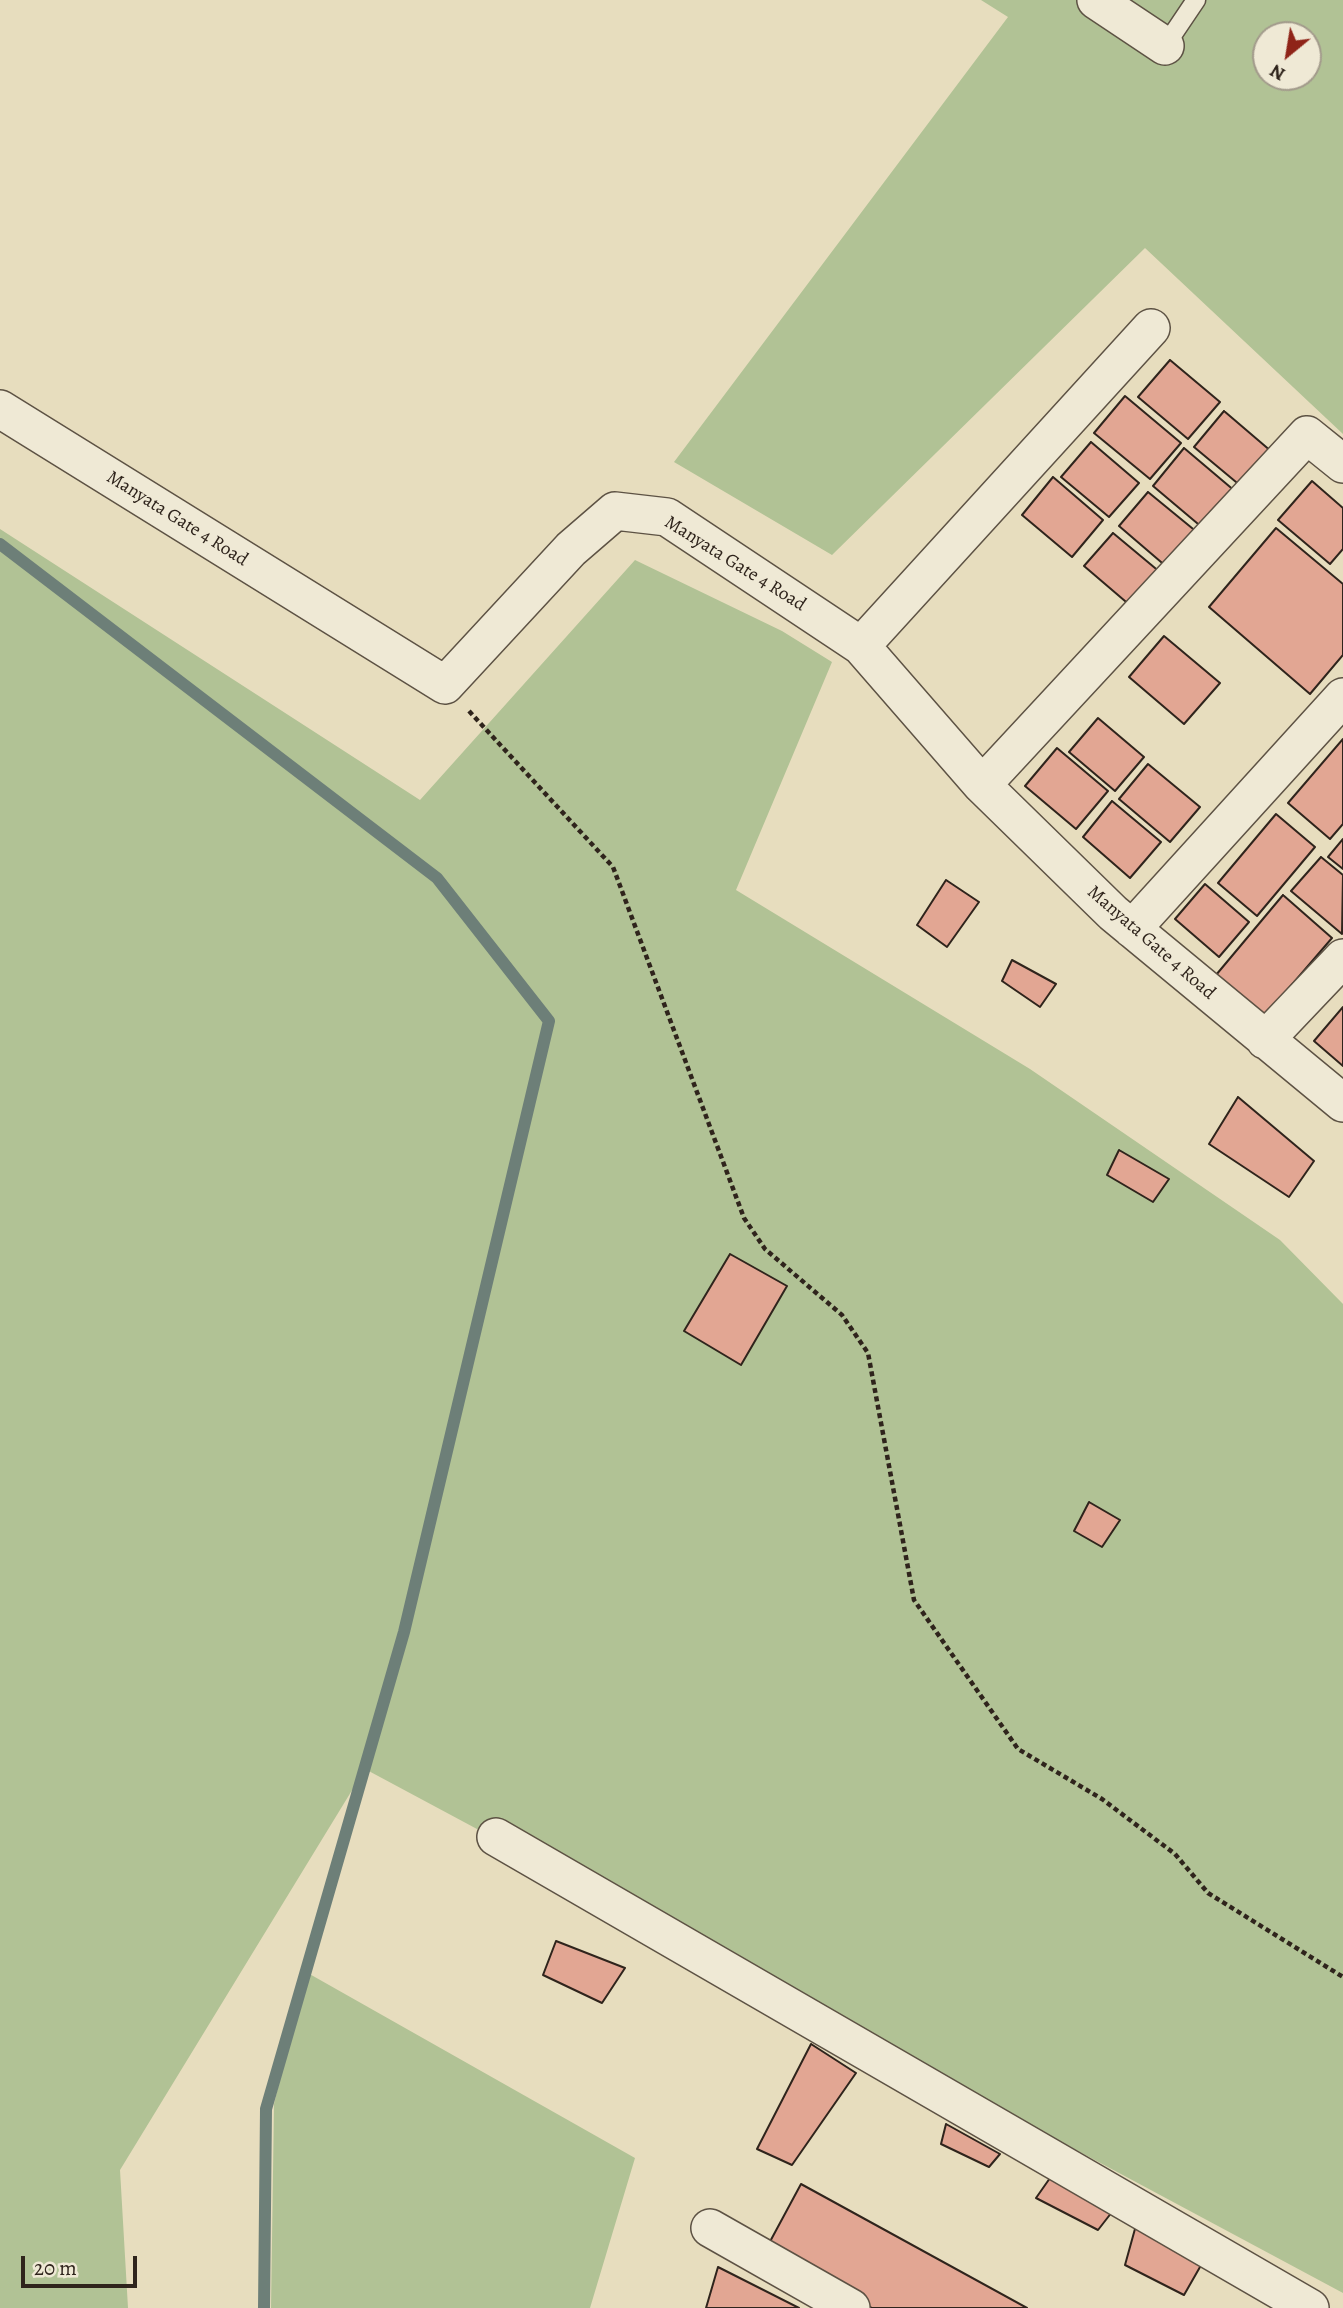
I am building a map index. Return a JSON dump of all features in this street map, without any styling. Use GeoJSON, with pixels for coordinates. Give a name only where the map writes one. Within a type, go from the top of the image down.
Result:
{"type":"FeatureCollection","features":[{"type":"Feature","properties":{"kind":"street"},"geometry":{"type":"LineString","coordinates":[[1096,0],[1165,46]]}},
{"type":"Feature","properties":{"kind":"street"},"geometry":{"type":"LineString","coordinates":[[861,646],[1151,328]]}},
{"type":"Feature","properties":{"kind":"street","name":"Manyata Gate 4 Road"},"geometry":{"type":"LineString","coordinates":[[0,410],[445,685],[571,549],[615,511],[667,517],[861,646],[982,785],[1132,929],[1343,1103]]}},
{"type":"Feature","properties":{"kind":"street"},"geometry":{"type":"LineString","coordinates":[[982,785],[1307,435],[1343,464]]}},
{"type":"Feature","properties":{"kind":"street"},"geometry":{"type":"LineString","coordinates":[[1132,929],[1343,697]]}},
{"type":"Feature","properties":{"kind":"street"},"geometry":{"type":"LineString","coordinates":[[1265,1040],[1343,958]]}},
{"type":"Feature","properties":{"kind":"street"},"geometry":{"type":"LineString","coordinates":[[496,1838],[1310,2308]]}},
{"type":"Feature","properties":{"kind":"street"},"geometry":{"type":"LineString","coordinates":[[710,2228],[851,2308]]}},
{"type":"Feature","properties":{"kind":"lane"},"geometry":{"type":"LineString","coordinates":[[1165,46],[1196,0]]}},
{"type":"Feature","properties":{"kind":"path"},"geometry":{"type":"LineString","coordinates":[[445,685],[612,866],[744,1218],[765,1249],[842,1315],[868,1353],[914,1600],[1018,1749],[1102,1799],[1134,1822],[1175,1854],[1208,1893],[1343,1977]]}},
{"type":"Feature","properties":{"kind":"green space"},"geometry":{"type":"Polygon","coordinates":[[[981,0],[1343,0],[1343,434],[1145,248],[832,555],[674,462],[1008,17],[981,0]]]}},
{"type":"Feature","properties":{"kind":"green space"},"geometry":{"type":"Polygon","coordinates":[[[0,529],[420,800],[635,560],[782,631],[832,662],[736,890],[1030,1069],[1280,1240],[1343,1304],[1343,2293],[365,1769],[120,2170],[128,2308],[0,2308],[0,529]]]}},
{"type":"Feature","properties":{"kind":"green space"},"geometry":{"type":"Polygon","coordinates":[[[306,1972],[635,2158],[590,2308],[271,2308],[274,2104],[306,1972]]]}},
{"type":"Feature","properties":{"kind":"building"},"geometry":{"type":"Polygon","coordinates":[[[1170,360],[1220,402],[1188,439],[1138,397],[1170,360]]]}},
{"type":"Feature","properties":{"kind":"building"},"geometry":{"type":"Polygon","coordinates":[[[1125,396],[1181,443],[1150,479],[1094,433],[1125,396]]]}},
{"type":"Feature","properties":{"kind":"building"},"geometry":{"type":"Polygon","coordinates":[[[1224,411],[1272,452],[1242,487],[1194,447],[1224,411]]]}},
{"type":"Feature","properties":{"kind":"building"},"geometry":{"type":"Polygon","coordinates":[[[1091,442],[1139,483],[1109,517],[1061,477],[1091,442]]]}},
{"type":"Feature","properties":{"kind":"building"},"geometry":{"type":"Polygon","coordinates":[[[1184,448],[1236,492],[1204,529],[1153,486],[1184,448]]]}},
{"type":"Feature","properties":{"kind":"building"},"geometry":{"type":"Polygon","coordinates":[[[1053,477],[1103,520],[1072,557],[1022,515],[1053,477]]]}},
{"type":"Feature","properties":{"kind":"building"},"geometry":{"type":"Polygon","coordinates":[[[1312,481],[1343,508],[1343,549],[1330,564],[1278,520],[1312,481]]]}},
{"type":"Feature","properties":{"kind":"building"},"geometry":{"type":"Polygon","coordinates":[[[1148,492],[1198,533],[1168,568],[1119,526],[1148,492]]]}},
{"type":"Feature","properties":{"kind":"building"},"geometry":{"type":"Polygon","coordinates":[[[1276,528],[1343,584],[1343,655],[1310,694],[1209,607],[1276,528]]]}},
{"type":"Feature","properties":{"kind":"building"},"geometry":{"type":"Polygon","coordinates":[[[1113,533],[1161,573],[1132,607],[1084,566],[1113,533]]]}},
{"type":"Feature","properties":{"kind":"building"},"geometry":{"type":"Polygon","coordinates":[[[1164,636],[1220,683],[1184,724],[1129,677],[1164,636]]]}},
{"type":"Feature","properties":{"kind":"building"},"geometry":{"type":"Polygon","coordinates":[[[1098,718],[1144,757],[1115,791],[1069,752],[1098,718]]]}},
{"type":"Feature","properties":{"kind":"building"},"geometry":{"type":"Polygon","coordinates":[[[1343,739],[1343,824],[1330,839],[1288,803],[1343,739]]]}},
{"type":"Feature","properties":{"kind":"building"},"geometry":{"type":"Polygon","coordinates":[[[1057,748],[1108,791],[1076,829],[1025,786],[1057,748]]]}},
{"type":"Feature","properties":{"kind":"building"},"geometry":{"type":"Polygon","coordinates":[[[1148,764],[1200,807],[1170,842],[1119,799],[1148,764]]]}},
{"type":"Feature","properties":{"kind":"building"},"geometry":{"type":"Polygon","coordinates":[[[1112,801],[1161,842],[1130,878],[1083,837],[1112,801]]]}},
{"type":"Feature","properties":{"kind":"building"},"geometry":{"type":"Polygon","coordinates":[[[1276,814],[1315,847],[1257,916],[1218,883],[1276,814]]]}},
{"type":"Feature","properties":{"kind":"building"},"geometry":{"type":"Polygon","coordinates":[[[1343,839],[1343,869],[1328,857],[1343,839]]]}},
{"type":"Feature","properties":{"kind":"building"},"geometry":{"type":"Polygon","coordinates":[[[1321,857],[1343,875],[1342,934],[1291,891],[1321,857]]]}},
{"type":"Feature","properties":{"kind":"building"},"geometry":{"type":"Polygon","coordinates":[[[946,880],[979,902],[947,947],[917,925],[946,880]]]}},
{"type":"Feature","properties":{"kind":"building"},"geometry":{"type":"Polygon","coordinates":[[[1205,884],[1249,922],[1219,957],[1175,919],[1205,884]]]}},
{"type":"Feature","properties":{"kind":"building"},"geometry":{"type":"Polygon","coordinates":[[[1283,895],[1332,938],[1265,1016],[1216,975],[1283,895]]]}},
{"type":"Feature","properties":{"kind":"building"},"geometry":{"type":"Polygon","coordinates":[[[1012,960],[1056,984],[1040,1007],[1002,981],[1012,960]]]}},
{"type":"Feature","properties":{"kind":"building"},"geometry":{"type":"Polygon","coordinates":[[[1343,1007],[1343,1066],[1314,1041],[1343,1007]]]}},
{"type":"Feature","properties":{"kind":"building"},"geometry":{"type":"Polygon","coordinates":[[[1238,1097],[1314,1161],[1289,1197],[1209,1144],[1238,1097]]]}},
{"type":"Feature","properties":{"kind":"building"},"geometry":{"type":"Polygon","coordinates":[[[1119,1150],[1169,1179],[1153,1202],[1107,1175],[1119,1150]]]}},
{"type":"Feature","properties":{"kind":"building"},"geometry":{"type":"Polygon","coordinates":[[[730,1254],[787,1286],[741,1365],[684,1331],[730,1254]]]}},
{"type":"Feature","properties":{"kind":"building"},"geometry":{"type":"Polygon","coordinates":[[[1089,1502],[1120,1520],[1102,1547],[1074,1531],[1089,1502]]]}},
{"type":"Feature","properties":{"kind":"building"},"geometry":{"type":"Polygon","coordinates":[[[556,1941],[625,1968],[602,2003],[543,1975],[556,1941]]]}},
{"type":"Feature","properties":{"kind":"building"},"geometry":{"type":"Polygon","coordinates":[[[811,2044],[856,2073],[792,2165],[757,2149],[811,2044]]]}},
{"type":"Feature","properties":{"kind":"building"},"geometry":{"type":"Polygon","coordinates":[[[946,2124],[1000,2154],[989,2167],[941,2144],[946,2124]]]}},
{"type":"Feature","properties":{"kind":"building"},"geometry":{"type":"Polygon","coordinates":[[[1050,2178],[1112,2212],[1098,2230],[1036,2198],[1050,2178]]]}},
{"type":"Feature","properties":{"kind":"building"},"geometry":{"type":"Polygon","coordinates":[[[801,2184],[1027,2308],[872,2308],[766,2249],[801,2184]]]}},
{"type":"Feature","properties":{"kind":"building"},"geometry":{"type":"Polygon","coordinates":[[[1138,2218],[1204,2260],[1184,2295],[1125,2265],[1138,2218]]]}},
{"type":"Feature","properties":{"kind":"building"},"geometry":{"type":"Polygon","coordinates":[[[718,2267],[799,2308],[706,2308],[718,2267]]]}},
{"type":"Feature","properties":{"kind":"waterway"},"geometry":{"type":"LineString","coordinates":[[0,544],[437,878],[549,1021],[404,1632],[266,2109],[264,2308]]}}]}
